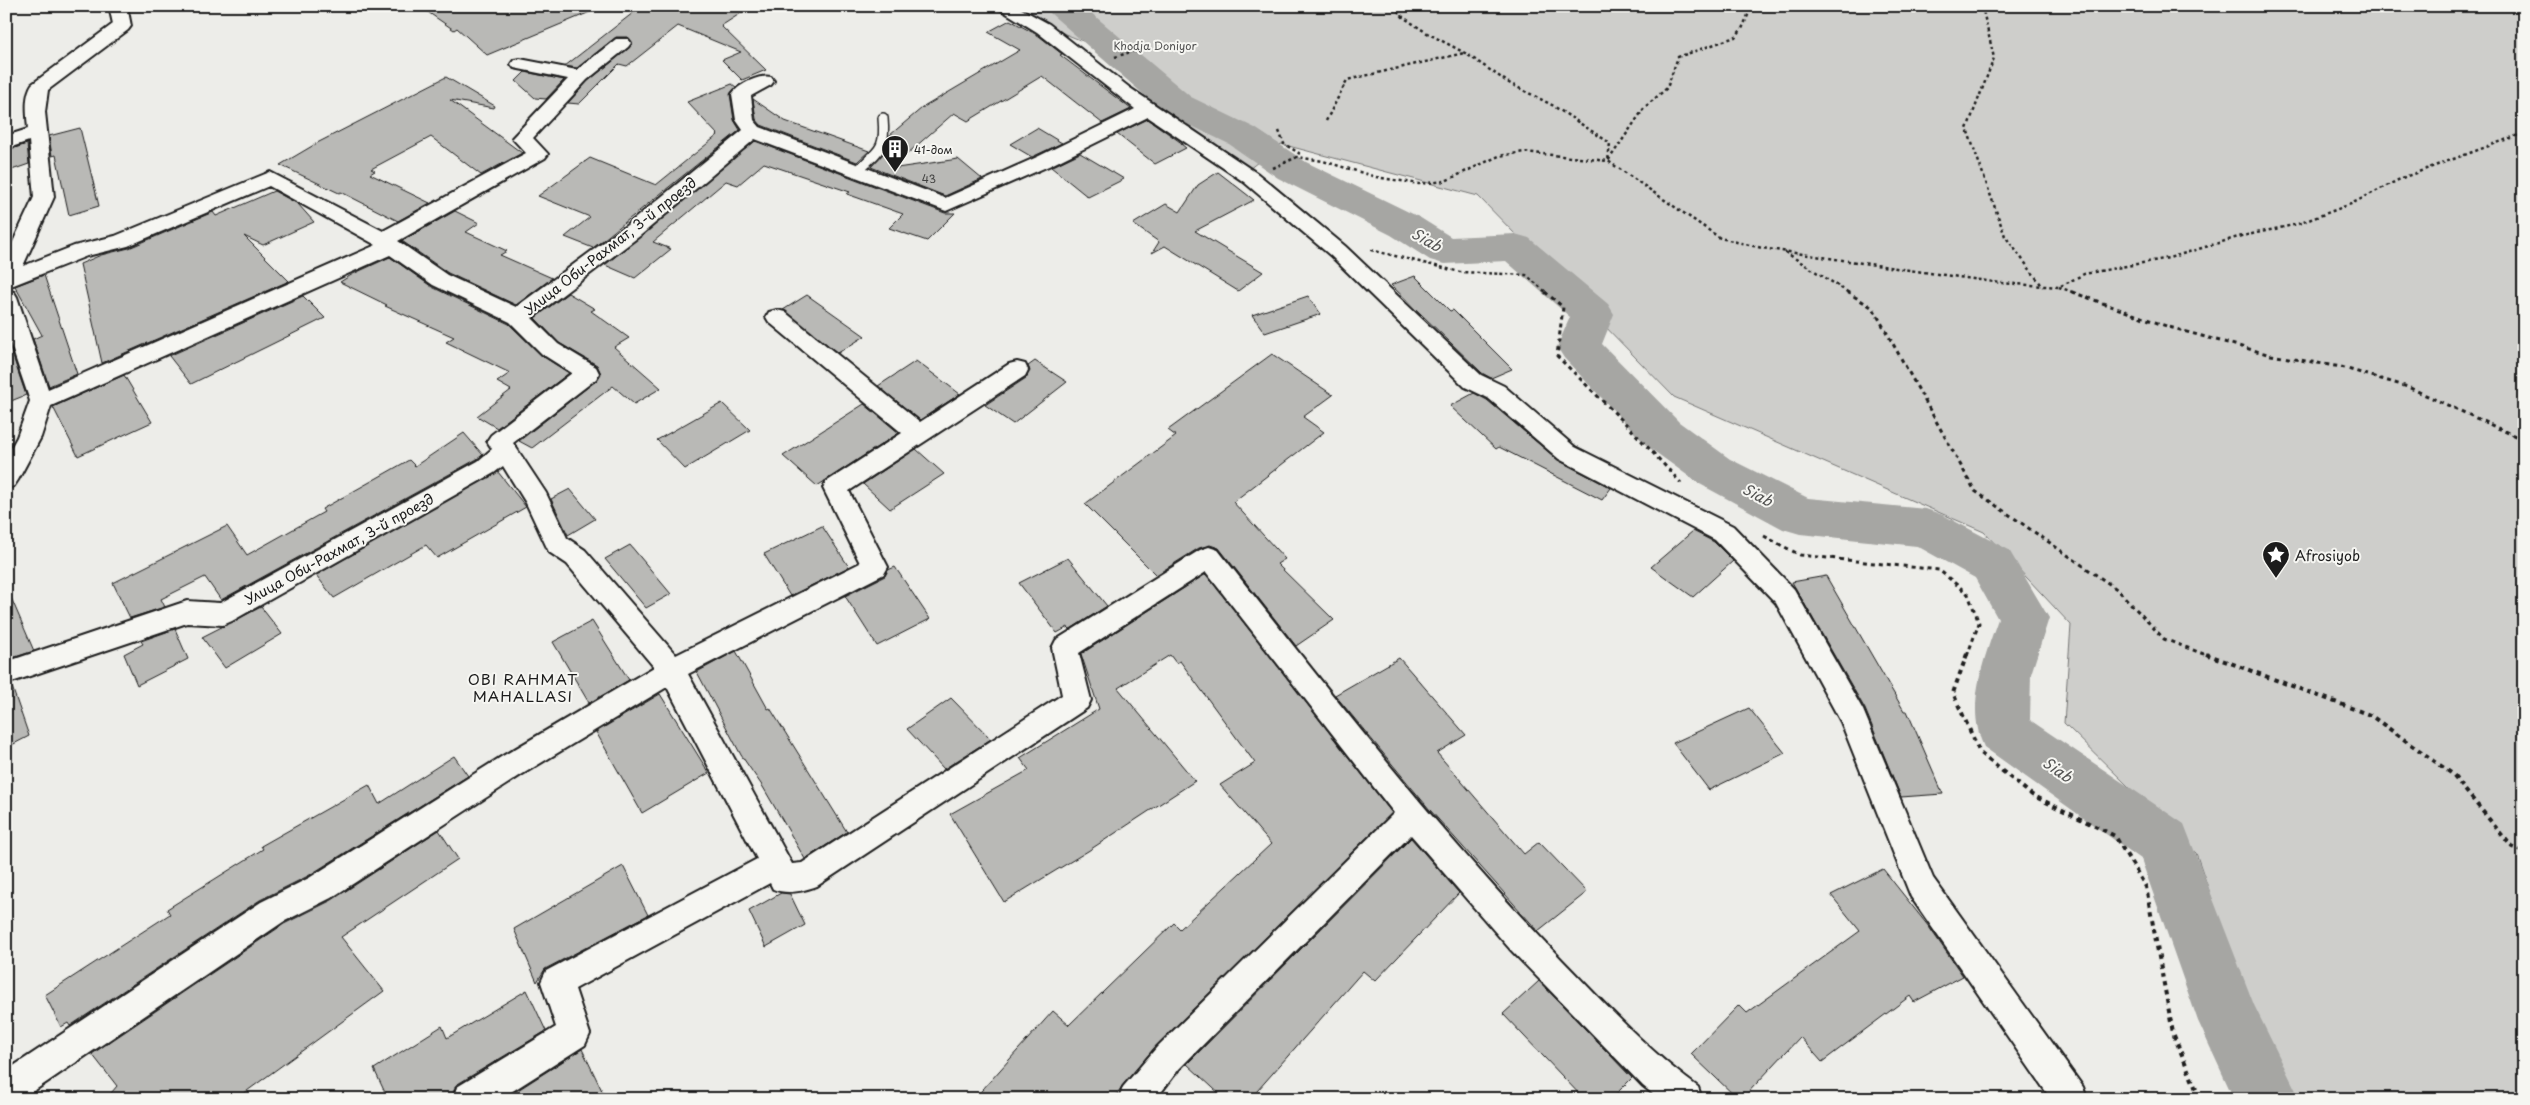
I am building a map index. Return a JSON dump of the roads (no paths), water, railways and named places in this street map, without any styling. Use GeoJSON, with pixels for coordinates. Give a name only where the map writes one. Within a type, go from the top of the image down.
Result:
{"type":"FeatureCollection","features":[{"type":"Feature","properties":{"kind":"street"},"geometry":{"type":"LineString","coordinates":[[6,280],[15,248],[44,197],[36,112],[38,88],[122,26],[118,6]]}},
{"type":"Feature","properties":{"kind":"street"},"geometry":{"type":"LineString","coordinates":[[1003,6],[1043,28],[1123,92],[1251,178],[1326,241],[1406,314],[1473,381],[1496,392],[1568,454],[1724,533],[1785,596],[1853,718],[1922,887],[2071,1099]]}},
{"type":"Feature","properties":{"kind":"street"},"geometry":{"type":"LineString","coordinates":[[41,401],[388,243],[538,154],[522,138],[581,76],[622,43]]}},
{"type":"Feature","properties":{"kind":"street"},"geometry":{"type":"LineString","coordinates":[[520,64],[581,76]]}},
{"type":"Feature","properties":{"kind":"street"},"geometry":{"type":"LineString","coordinates":[[764,81],[741,94],[745,120],[752,132],[946,205],[1044,161],[1150,109]]}},
{"type":"Feature","properties":{"kind":"street"},"geometry":{"type":"LineString","coordinates":[[6,143],[38,132]]}},
{"type":"Feature","properties":{"kind":"street","name":"Улица Оби-Рахмат, 3-й проезд"},"geometry":{"type":"LineString","coordinates":[[6,673],[187,612],[223,614],[486,467],[506,451],[498,441],[588,373],[550,349],[518,317],[634,230],[752,132]]}},
{"type":"Feature","properties":{"kind":"street"},"geometry":{"type":"LineString","coordinates":[[6,280],[81,252],[121,241],[270,178],[388,243],[440,280],[518,317]]}},
{"type":"Feature","properties":{"kind":"street"},"geometry":{"type":"LineString","coordinates":[[6,297],[41,401],[30,437],[6,480]]}},
{"type":"Feature","properties":{"kind":"street"},"geometry":{"type":"LineString","coordinates":[[777,317],[919,434]]}},
{"type":"Feature","properties":{"kind":"street"},"geometry":{"type":"LineString","coordinates":[[6,1090],[272,912],[320,888],[511,766],[672,670],[875,567],[835,488],[1017,370]]}},
{"type":"Feature","properties":{"kind":"street"},"geometry":{"type":"LineString","coordinates":[[506,451],[537,500],[558,544],[576,557],[672,670],[777,864],[783,879],[807,876],[1077,700],[1065,648],[1209,557],[1411,815],[1515,934],[1656,1078],[1686,1099]]}},
{"type":"Feature","properties":{"kind":"street"},"geometry":{"type":"LineString","coordinates":[[1135,1099],[1168,1058],[1411,815]]}},
{"type":"Feature","properties":{"kind":"street"},"geometry":{"type":"LineString","coordinates":[[469,1099],[574,1034],[557,982],[777,864]]}},
{"type":"Feature","properties":{"kind":"lane"},"geometry":{"type":"LineString","coordinates":[[857,171],[882,147],[885,139],[883,118]]}},
{"type":"Feature","properties":{"kind":"waterway","name":"Siab"},"geometry":{"type":"LineString","coordinates":[[1062,6],[1178,105],[1242,136],[1292,170],[1405,226],[1444,251],[1515,247],[1593,314],[1579,347],[1663,434],[1714,471],[1800,516],[1926,528],[1992,564],[2024,618],[2005,674],[2003,731],[2164,842],[2229,1021],[2268,1099]]}},
{"type":"Feature","properties":{"kind":"place","name":"41-дом"},"geometry":{"type":"Point","coordinates":[895,173]}},
{"type":"Feature","properties":{"kind":"place","name":"Afrosiyob"},"geometry":{"type":"Point","coordinates":[2276,579]}},
{"type":"Feature","properties":{"kind":"district","name":"OBI RAHMAT MAHALLASI"},"geometry":{"type":"Point","coordinates":[523,686]}},
{"type":"Feature","properties":{"kind":"park label","name":"Khodja Doniyor"},"geometry":{"type":"Point","coordinates":[1155,45]}}]}
